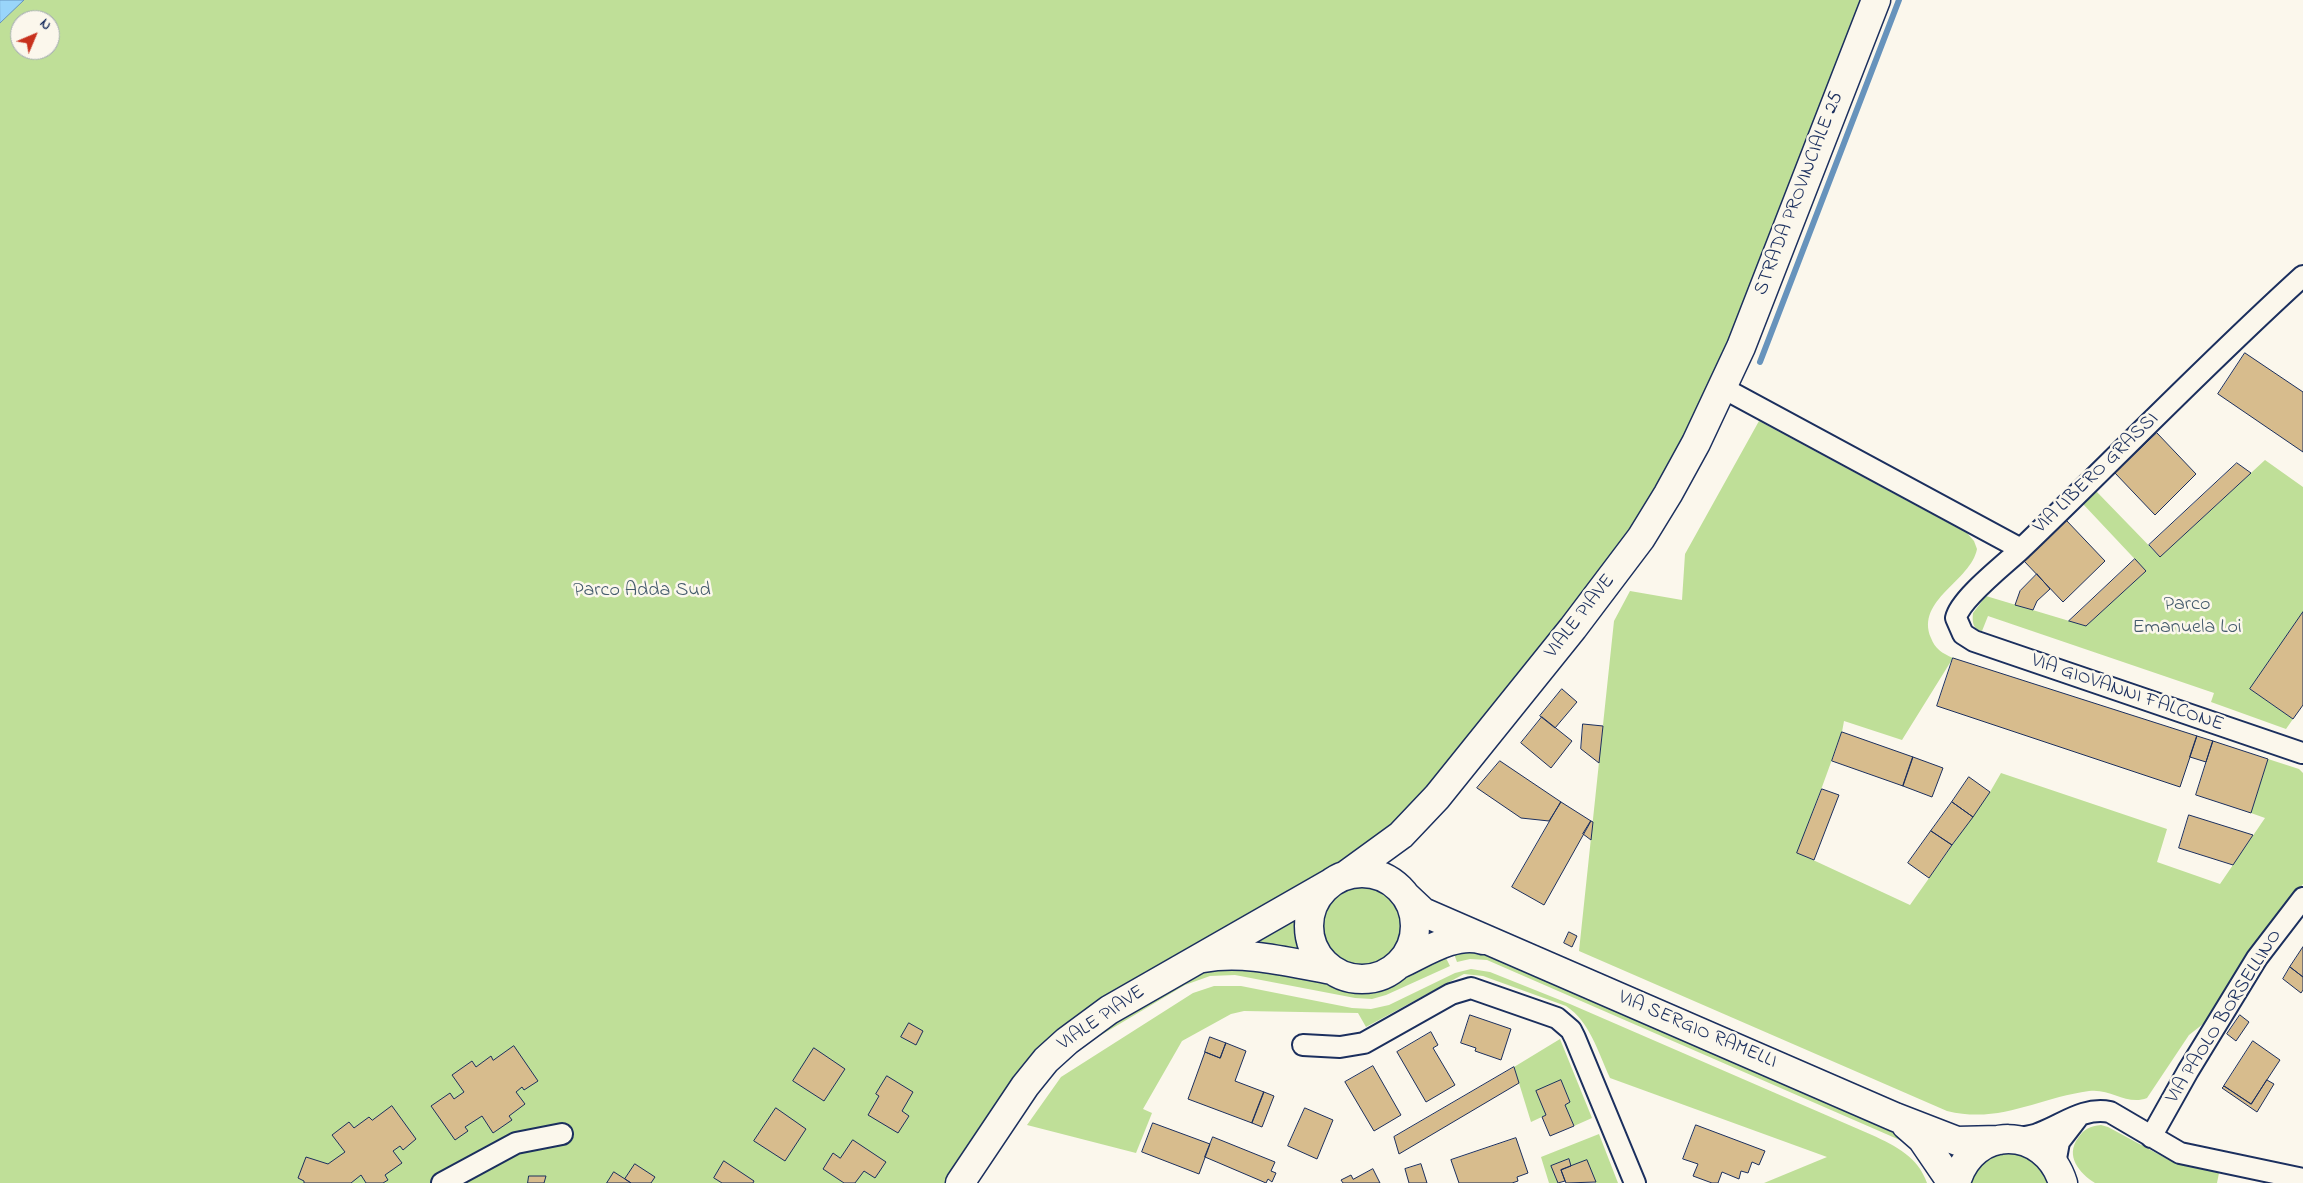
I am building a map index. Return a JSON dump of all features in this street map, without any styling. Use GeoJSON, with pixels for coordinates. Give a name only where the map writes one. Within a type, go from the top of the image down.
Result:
{"type":"FeatureCollection","features":[{"type":"Feature","properties":{"kind":"street","name":"STRADA PROVINCIALE 25"},"geometry":{"type":"LineString","coordinates":[[1723,388],[1745,338],[1876,0]]}},
{"type":"Feature","properties":{"kind":"street","name":"VIA LIBERO GRASSI"},"geometry":{"type":"LineString","coordinates":[[1958,626],[1956,618],[1962,604],[2021,549],[2248,326],[2303,276]]}},
{"type":"Feature","properties":{"kind":"street"},"geometry":{"type":"LineString","coordinates":[[1723,388],[2021,549]]}},
{"type":"Feature","properties":{"kind":"street","name":"VIALE PIAVE"},"geometry":{"type":"LineString","coordinates":[[960,1183],[1025,1086],[1046,1060],[1087,1025],[1186,965],[1339,879],[1375,856],[1410,826],[1464,765],[1573,628],[1641,538],[1677,477],[1723,388]]}},
{"type":"Feature","properties":{"kind":"street","name":"VIA GIOVANNI FALCONE"},"geometry":{"type":"LineString","coordinates":[[1958,626],[1963,634],[1974,641],[2303,753]]}},
{"type":"Feature","properties":{"kind":"street","name":"VIALE PIAVE"},"geometry":{"type":"LineString","coordinates":[[1186,965],[1203,958],[1228,955],[1332,970],[1349,977],[1367,979],[1385,974],[1400,964],[1411,949],[1415,931],[1414,913],[1398,878],[1399,846],[1410,826]]}},
{"type":"Feature","properties":{"kind":"street","name":"VIALE PIAVE"},"geometry":{"type":"LineString","coordinates":[[1332,970],[1320,958],[1312,943],[1309,926],[1312,910],[1319,894],[1339,879],[1361,873],[1375,874],[1389,880],[1404,892]]}},
{"type":"Feature","properties":{"kind":"street","name":"VIA SERGIO RAMELLI"},"geometry":{"type":"LineString","coordinates":[[1404,892],[1423,912],[1894,1117],[1957,1140],[2006,1139],[2034,1145],[2046,1154],[2063,1176]]}},
{"type":"Feature","properties":{"kind":"street","name":"VIA PAOLO BORSELLINO"},"geometry":{"type":"LineString","coordinates":[[2151,1137],[2188,1071],[2258,958],[2303,898]]}},
{"type":"Feature","properties":{"kind":"street","name":"VIA SERGIO RAMELLI"},"geometry":{"type":"LineString","coordinates":[[1400,964],[1460,938],[1478,938],[1498,945]]}},
{"type":"Feature","properties":{"kind":"street"},"geometry":{"type":"LineString","coordinates":[[1303,1046],[1340,1048],[1364,1043],[1451,994],[1471,988],[1557,1018],[1571,1030],[1576,1038],[1635,1183]]}},
{"type":"Feature","properties":{"kind":"street"},"geometry":{"type":"LineString","coordinates":[[1954,1183],[1959,1170],[1974,1151],[1986,1144],[2038,1134],[2081,1113],[2099,1110],[2110,1112],[2180,1153],[2303,1179]]}},
{"type":"Feature","properties":{"kind":"street"},"geometry":{"type":"LineString","coordinates":[[2063,1176],[2059,1142],[2081,1113]]}},
{"type":"Feature","properties":{"kind":"street","name":"VIA SERGIO RAMELLI"},"geometry":{"type":"LineString","coordinates":[[1894,1117],[1922,1139],[1954,1183]]}},
{"type":"Feature","properties":{"kind":"street"},"geometry":{"type":"LineString","coordinates":[[442,1183],[516,1143],[562,1134]]}},
{"type":"Feature","properties":{"kind":"green space","name":"Parco Adda Sud"},"geometry":{"type":"Polygon","coordinates":[[[0,0],[1866,0],[1718,380],[1663,491],[1436,787],[1346,866],[1101,1008],[950,1183],[0,1183],[0,0]]]}},
{"type":"Feature","properties":{"kind":"green space"},"geometry":{"type":"Polygon","coordinates":[[[1759,421],[1967,533],[1974,541],[1977,549],[1973,560],[1965,571],[1937,602],[1931,613],[1928,625],[1935,645],[1939,650],[1953,658],[1902,740],[1844,721],[1842,732],[1798,853],[1910,905],[1990,792],[2001,773],[2167,829],[2157,862],[2220,884],[2265,818],[2251,813],[2268,759],[2299,769],[2303,773],[2303,884],[2250,958],[2212,1017],[2189,1035],[2147,1098],[2133,1100],[2105,1092],[2089,1091],[2070,1094],[2002,1112],[1966,1114],[1947,1111],[1579,951],[1614,621],[1630,591],[1682,600],[1685,554],[1759,421]]]}},
{"type":"Feature","properties":{"kind":"green space","name":"Parco Emanuela Loi"},"geometry":{"type":"Polygon","coordinates":[[[2265,460],[2303,487],[2303,612],[2250,689],[2293,719],[2286,729],[2211,702],[2214,693],[1988,616],[1982,631],[1975,627],[1973,613],[1986,596],[2086,626],[2146,571],[2083,504],[2096,491],[2160,557],[2265,460]]]}},
{"type":"Feature","properties":{"kind":"green space"},"geometry":{"type":"Polygon","coordinates":[[[1363,883],[1380,886],[1394,895],[1403,909],[1406,926],[1403,943],[1394,957],[1380,966],[1363,969],[1346,966],[1332,957],[1323,943],[1320,926],[1323,909],[1332,895],[1346,886],[1363,883]]]}},
{"type":"Feature","properties":{"kind":"green space"},"geometry":{"type":"Polygon","coordinates":[[[1308,904],[1305,929],[1310,952],[1224,948],[1308,904]]]}},
{"type":"Feature","properties":{"kind":"green space"},"geometry":{"type":"Polygon","coordinates":[[[1467,952],[1492,953],[1884,1122],[1909,1144],[1487,960],[1470,959],[1457,962],[1454,954],[1467,952]]]}},
{"type":"Feature","properties":{"kind":"green space"},"geometry":{"type":"Polygon","coordinates":[[[1445,956],[1450,966],[1386,995],[1372,999],[1355,998],[1235,975],[1210,976],[1185,985],[1101,1035],[1070,1056],[1088,1035],[1193,973],[1245,968],[1315,980],[1352,990],[1369,991],[1382,988],[1426,963],[1445,956]]]}},
{"type":"Feature","properties":{"kind":"green space"},"geometry":{"type":"Polygon","coordinates":[[[1471,969],[1490,972],[1570,1004],[1881,1139],[1898,1148],[1912,1159],[1927,1183],[1764,1183],[1827,1157],[1610,1078],[1587,1029],[1581,1020],[1566,1006],[1483,976],[1464,974],[1366,1027],[1358,1013],[1244,1011],[1231,1014],[1182,1041],[1143,1109],[1152,1113],[1136,1153],[1027,1125],[1061,1077],[1193,993],[1214,986],[1241,986],[1352,1008],[1371,1009],[1389,1005],[1455,973],[1471,969]]]}},
{"type":"Feature","properties":{"kind":"green space"},"geometry":{"type":"Polygon","coordinates":[[[1560,1039],[1592,1118],[1574,1126],[1565,1105],[1570,1102],[1561,1081],[1546,1115],[1531,1122],[1514,1067],[1560,1039]]]}},
{"type":"Feature","properties":{"kind":"green space"},"geometry":{"type":"Polygon","coordinates":[[[2101,1125],[2169,1160],[2219,1173],[2217,1183],[2095,1183],[2079,1169],[2073,1158],[2073,1151],[2078,1138],[2085,1130],[2101,1125]]]}},
{"type":"Feature","properties":{"kind":"green space"},"geometry":{"type":"Polygon","coordinates":[[[1599,1134],[1618,1183],[1594,1183],[1596,1182],[1571,1166],[1569,1159],[1552,1166],[1558,1183],[1549,1183],[1541,1157],[1599,1134]]]}},
{"type":"Feature","properties":{"kind":"green space"},"geometry":{"type":"Polygon","coordinates":[[[1998,1149],[2028,1152],[2054,1183],[1965,1183],[1972,1166],[1998,1149]]]}},
{"type":"Feature","properties":{"kind":"water"},"geometry":{"type":"Polygon","coordinates":[[[0,0],[24,0],[14,10],[10,10],[10,13],[0,23],[0,0]]]}},
{"type":"Feature","properties":{"kind":"building"},"geometry":{"type":"Polygon","coordinates":[[[2245,353],[2303,392],[2303,452],[2218,394],[2245,353]]]}},
{"type":"Feature","properties":{"kind":"building"},"geometry":{"type":"Polygon","coordinates":[[[2157,433],[2196,474],[2155,515],[2115,473],[2157,433]]]}},
{"type":"Feature","properties":{"kind":"building"},"geometry":{"type":"Polygon","coordinates":[[[2237,463],[2251,473],[2160,557],[2149,545],[2237,463]]]}},
{"type":"Feature","properties":{"kind":"building"},"geometry":{"type":"Polygon","coordinates":[[[2066,520],[2105,561],[2063,602],[2024,561],[2066,520]]]}},
{"type":"Feature","properties":{"kind":"building"},"geometry":{"type":"Polygon","coordinates":[[[2135,559],[2146,571],[2086,626],[2069,621],[2135,559]]]}},
{"type":"Feature","properties":{"kind":"building"},"geometry":{"type":"Polygon","coordinates":[[[2037,574],[2050,589],[2037,601],[2033,610],[2015,605],[2020,591],[2037,574]]]}},
{"type":"Feature","properties":{"kind":"building"},"geometry":{"type":"Polygon","coordinates":[[[2303,612],[2303,705],[2293,719],[2250,689],[2303,612]]]}},
{"type":"Feature","properties":{"kind":"building"},"geometry":{"type":"Polygon","coordinates":[[[1953,658],[2197,736],[2180,787],[1937,706],[1953,658]]]}},
{"type":"Feature","properties":{"kind":"building"},"geometry":{"type":"Polygon","coordinates":[[[1562,689],[1577,702],[1555,728],[1540,716],[1562,689]]]}},
{"type":"Feature","properties":{"kind":"building"},"geometry":{"type":"Polygon","coordinates":[[[1542,717],[1572,741],[1551,768],[1521,743],[1542,717]]]}},
{"type":"Feature","properties":{"kind":"building"},"geometry":{"type":"Polygon","coordinates":[[[1583,724],[1603,726],[1599,763],[1581,749],[1583,724]]]}},
{"type":"Feature","properties":{"kind":"building"},"geometry":{"type":"Polygon","coordinates":[[[1842,732],[1913,757],[1903,786],[1832,761],[1842,732]]]}},
{"type":"Feature","properties":{"kind":"building"},"geometry":{"type":"Polygon","coordinates":[[[2197,736],[2213,741],[2206,762],[2190,757],[2197,736]]]}},
{"type":"Feature","properties":{"kind":"building"},"geometry":{"type":"Polygon","coordinates":[[[2213,741],[2268,759],[2251,813],[2196,795],[2213,741]]]}},
{"type":"Feature","properties":{"kind":"building"},"geometry":{"type":"Polygon","coordinates":[[[1913,757],[1943,768],[1932,797],[1903,786],[1913,757]]]}},
{"type":"Feature","properties":{"kind":"building"},"geometry":{"type":"Polygon","coordinates":[[[1500,761],[1561,802],[1549,821],[1521,818],[1477,788],[1500,761]]]}},
{"type":"Feature","properties":{"kind":"building"},"geometry":{"type":"Polygon","coordinates":[[[1969,777],[1990,792],[1973,817],[1952,802],[1969,777]]]}},
{"type":"Feature","properties":{"kind":"building"},"geometry":{"type":"Polygon","coordinates":[[[1822,789],[1839,795],[1814,860],[1797,853],[1822,789]]]}},
{"type":"Feature","properties":{"kind":"building"},"geometry":{"type":"Polygon","coordinates":[[[1561,802],[1591,821],[1544,905],[1512,887],[1561,802]]]}},
{"type":"Feature","properties":{"kind":"building"},"geometry":{"type":"Polygon","coordinates":[[[1952,802],[1973,817],[1952,845],[1931,831],[1952,802]]]}},
{"type":"Feature","properties":{"kind":"building"},"geometry":{"type":"Polygon","coordinates":[[[2189,815],[2253,835],[2233,865],[2179,848],[2189,815]]]}},
{"type":"Feature","properties":{"kind":"building"},"geometry":{"type":"Polygon","coordinates":[[[1591,821],[1593,822],[1591,840],[1583,834],[1591,821]]]}},
{"type":"Feature","properties":{"kind":"building"},"geometry":{"type":"Polygon","coordinates":[[[1931,831],[1952,845],[1929,878],[1908,863],[1931,831]]]}},
{"type":"Feature","properties":{"kind":"building"},"geometry":{"type":"Polygon","coordinates":[[[1569,932],[1577,936],[1572,947],[1564,943],[1569,932]]]}},
{"type":"Feature","properties":{"kind":"building"},"geometry":{"type":"Polygon","coordinates":[[[2303,947],[2303,977],[2290,967],[2303,947]]]}},
{"type":"Feature","properties":{"kind":"building"},"geometry":{"type":"Polygon","coordinates":[[[2290,967],[2303,977],[2303,990],[2301,993],[2283,979],[2290,967]]]}},
{"type":"Feature","properties":{"kind":"building"},"geometry":{"type":"Polygon","coordinates":[[[1470,1015],[1511,1029],[1501,1060],[1475,1051],[1476,1048],[1461,1043],[1470,1015]]]}},
{"type":"Feature","properties":{"kind":"building"},"geometry":{"type":"Polygon","coordinates":[[[2240,1015],[2249,1022],[2236,1041],[2227,1034],[2240,1015]]]}},
{"type":"Feature","properties":{"kind":"building"},"geometry":{"type":"Polygon","coordinates":[[[909,1023],[923,1031],[916,1045],[901,1037],[909,1023]]]}},
{"type":"Feature","properties":{"kind":"building"},"geometry":{"type":"Polygon","coordinates":[[[1431,1032],[1438,1045],[1433,1048],[1455,1085],[1426,1102],[1397,1052],[1431,1032]]]}},
{"type":"Feature","properties":{"kind":"building"},"geometry":{"type":"Polygon","coordinates":[[[1210,1037],[1226,1043],[1220,1058],[1205,1052],[1210,1037]]]}},
{"type":"Feature","properties":{"kind":"building"},"geometry":{"type":"Polygon","coordinates":[[[2253,1041],[2280,1060],[2251,1104],[2224,1086],[2253,1041]]]}},
{"type":"Feature","properties":{"kind":"building"},"geometry":{"type":"Polygon","coordinates":[[[1226,1043],[1246,1051],[1235,1081],[1264,1092],[1252,1123],[1188,1099],[1205,1052],[1220,1058],[1226,1043]]]}},
{"type":"Feature","properties":{"kind":"building"},"geometry":{"type":"Polygon","coordinates":[[[514,1046],[538,1081],[524,1090],[522,1087],[516,1092],[525,1104],[509,1116],[512,1120],[493,1133],[482,1116],[465,1127],[468,1131],[455,1140],[431,1106],[450,1093],[454,1099],[464,1092],[452,1075],[472,1061],[476,1067],[491,1056],[493,1060],[514,1046]]]}},
{"type":"Feature","properties":{"kind":"building"},"geometry":{"type":"Polygon","coordinates":[[[814,1048],[845,1069],[824,1101],[793,1081],[814,1048]]]}},
{"type":"Feature","properties":{"kind":"building"},"geometry":{"type":"Polygon","coordinates":[[[1373,1066],[1401,1115],[1374,1131],[1345,1082],[1373,1066]]]}},
{"type":"Feature","properties":{"kind":"building"},"geometry":{"type":"Polygon","coordinates":[[[1514,1067],[1519,1083],[1399,1154],[1394,1137],[1514,1067]]]}},
{"type":"Feature","properties":{"kind":"building"},"geometry":{"type":"Polygon","coordinates":[[[887,1076],[913,1092],[902,1111],[909,1116],[898,1133],[868,1115],[879,1096],[876,1094],[887,1076]]]}},
{"type":"Feature","properties":{"kind":"building"},"geometry":{"type":"Polygon","coordinates":[[[1561,1080],[1570,1102],[1565,1105],[1574,1126],[1550,1136],[1542,1117],[1546,1115],[1536,1091],[1561,1080]]]}},
{"type":"Feature","properties":{"kind":"building"},"geometry":{"type":"Polygon","coordinates":[[[2267,1080],[2274,1084],[2257,1112],[2222,1088],[2224,1086],[2251,1104],[2267,1080]]]}},
{"type":"Feature","properties":{"kind":"building"},"geometry":{"type":"Polygon","coordinates":[[[1264,1092],[1274,1096],[1262,1127],[1252,1123],[1264,1092]]]}},
{"type":"Feature","properties":{"kind":"building"},"geometry":{"type":"Polygon","coordinates":[[[392,1106],[416,1139],[403,1150],[400,1146],[393,1151],[402,1163],[385,1175],[388,1180],[383,1183],[366,1183],[361,1175],[351,1183],[304,1183],[304,1181],[298,1178],[306,1157],[328,1164],[345,1152],[332,1135],[349,1122],[354,1128],[369,1117],[372,1120],[392,1106]]]}},
{"type":"Feature","properties":{"kind":"building"},"geometry":{"type":"Polygon","coordinates":[[[776,1108],[806,1129],[785,1161],[754,1141],[776,1108]]]}},
{"type":"Feature","properties":{"kind":"building"},"geometry":{"type":"Polygon","coordinates":[[[1305,1108],[1333,1120],[1317,1159],[1288,1146],[1305,1108]]]}},
{"type":"Feature","properties":{"kind":"building"},"geometry":{"type":"Polygon","coordinates":[[[1153,1123],[1210,1144],[1199,1174],[1142,1152],[1153,1123]]]}},
{"type":"Feature","properties":{"kind":"building"},"geometry":{"type":"Polygon","coordinates":[[[1696,1125],[1765,1151],[1759,1165],[1752,1162],[1748,1173],[1741,1171],[1739,1179],[1722,1172],[1718,1183],[1712,1183],[1693,1176],[1698,1164],[1683,1159],[1696,1125]]]}},
{"type":"Feature","properties":{"kind":"building"},"geometry":{"type":"Polygon","coordinates":[[[1213,1137],[1275,1162],[1271,1171],[1276,1173],[1272,1182],[1268,1179],[1266,1183],[1205,1157],[1213,1137]]]}},
{"type":"Feature","properties":{"kind":"building"},"geometry":{"type":"Polygon","coordinates":[[[1516,1138],[1528,1173],[1517,1177],[1518,1181],[1512,1183],[1459,1183],[1451,1160],[1516,1138]]]}},
{"type":"Feature","properties":{"kind":"building"},"geometry":{"type":"Polygon","coordinates":[[[853,1140],[886,1162],[875,1178],[864,1171],[855,1183],[844,1183],[823,1169],[833,1153],[840,1158],[853,1140]]]}},
{"type":"Feature","properties":{"kind":"building"},"geometry":{"type":"Polygon","coordinates":[[[1569,1159],[1571,1166],[1561,1170],[1565,1181],[1558,1183],[1551,1166],[1569,1159]]]}},
{"type":"Feature","properties":{"kind":"building"},"geometry":{"type":"Polygon","coordinates":[[[1587,1160],[1596,1182],[1566,1183],[1561,1170],[1587,1160]]]}},
{"type":"Feature","properties":{"kind":"building"},"geometry":{"type":"Polygon","coordinates":[[[724,1161],[754,1181],[753,1183],[722,1183],[714,1178],[724,1161]]]}},
{"type":"Feature","properties":{"kind":"building"},"geometry":{"type":"Polygon","coordinates":[[[635,1164],[655,1177],[651,1183],[631,1183],[625,1179],[635,1164]]]}},
{"type":"Feature","properties":{"kind":"building"},"geometry":{"type":"Polygon","coordinates":[[[1421,1164],[1427,1183],[1409,1183],[1405,1169],[1421,1164]]]}},
{"type":"Feature","properties":{"kind":"building"},"geometry":{"type":"Polygon","coordinates":[[[1373,1169],[1380,1183],[1343,1183],[1341,1180],[1351,1175],[1353,1179],[1373,1169]]]}},
{"type":"Feature","properties":{"kind":"building"},"geometry":{"type":"Polygon","coordinates":[[[614,1172],[625,1179],[631,1183],[607,1183],[614,1172]]]}},
{"type":"Feature","properties":{"kind":"building"},"geometry":{"type":"Polygon","coordinates":[[[529,1176],[546,1176],[544,1183],[528,1183],[529,1176]]]}},
{"type":"Feature","properties":{"kind":"waterway"},"geometry":{"type":"LineString","coordinates":[[1760,362],[1899,0]]}}]}
